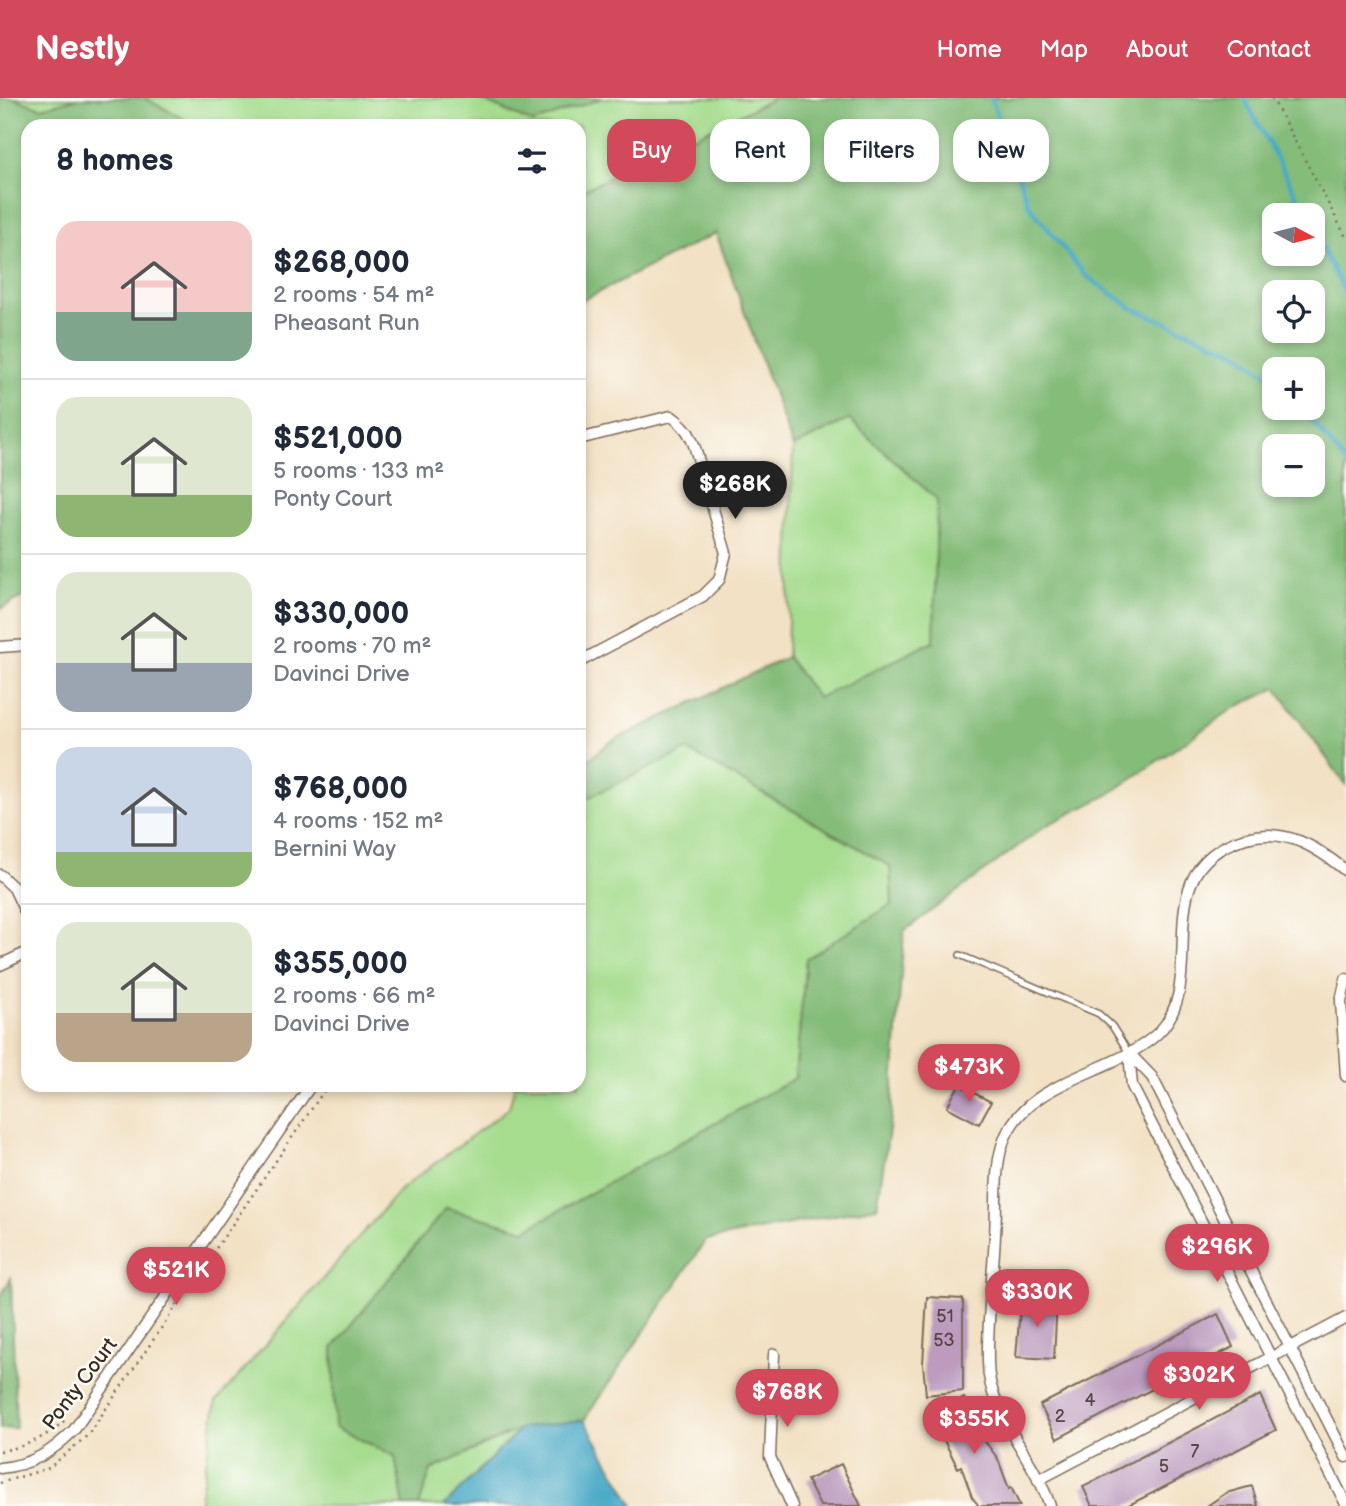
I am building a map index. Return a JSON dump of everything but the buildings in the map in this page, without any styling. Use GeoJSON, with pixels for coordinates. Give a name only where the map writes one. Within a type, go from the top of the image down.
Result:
{"type":"FeatureCollection","features":[{"type":"Feature","properties":{"kind":"street"},"geometry":{"type":"LineString","coordinates":[[586,437],[671,416],[681,423],[690,433],[726,553],[719,580],[703,596],[586,658]]}},
{"type":"Feature","properties":{"kind":"street"},"geometry":{"type":"LineString","coordinates":[[0,646],[21,645]]}},
{"type":"Feature","properties":{"kind":"street"},"geometry":{"type":"LineString","coordinates":[[1050,1506],[997,1403],[988,1362],[1002,1147],[1009,1129],[1020,1113],[1035,1100],[1129,1053],[1155,1036],[1176,1008],[1181,992],[1181,920],[1185,903],[1201,867],[1214,855],[1235,841],[1275,835],[1308,844],[1346,871]]}},
{"type":"Feature","properties":{"kind":"street"},"geometry":{"type":"LineString","coordinates":[[0,874],[14,888],[21,903]]}},
{"type":"Feature","properties":{"kind":"street"},"geometry":{"type":"LineString","coordinates":[[0,965],[21,955]]}},
{"type":"Feature","properties":{"kind":"street"},"geometry":{"type":"LineString","coordinates":[[1346,979],[1341,1001],[1346,1076]]}},
{"type":"Feature","properties":{"kind":"street"},"geometry":{"type":"LineString","coordinates":[[1129,1053],[1152,1077],[1346,1457]]}},
{"type":"Feature","properties":{"kind":"street"},"geometry":{"type":"LineString","coordinates":[[1129,1053],[1132,1086],[1346,1504]]}},
{"type":"Feature","properties":{"kind":"street","name":"Ponty Court"},"geometry":{"type":"LineString","coordinates":[[0,1468],[26,1464],[40,1458],[57,1447],[86,1415],[235,1192],[306,1092]]}},
{"type":"Feature","properties":{"kind":"street"},"geometry":{"type":"LineString","coordinates":[[1183,1182],[1201,1173]]}},
{"type":"Feature","properties":{"kind":"street"},"geometry":{"type":"LineString","coordinates":[[1038,1480],[1346,1318]]}},
{"type":"Feature","properties":{"kind":"street"},"geometry":{"type":"LineString","coordinates":[[774,1354],[770,1457],[792,1506]]}},
{"type":"Feature","properties":{"kind":"lane"},"geometry":{"type":"LineString","coordinates":[[960,956],[1099,1014],[1112,1026],[1129,1053]]}},
{"type":"Feature","properties":{"kind":"path"},"geometry":{"type":"LineString","coordinates":[[1272,98],[1346,237]]}},
{"type":"Feature","properties":{"kind":"path"},"geometry":{"type":"LineString","coordinates":[[0,1451],[19,1448],[39,1440],[54,1431],[73,1410]]}},
{"type":"Feature","properties":{"kind":"green space"},"geometry":{"type":"Polygon","coordinates":[[[0,98],[13,98],[41,108],[79,98],[144,98],[184,119],[21,119],[21,598],[0,609],[0,98]]]}},
{"type":"Feature","properties":{"kind":"green space"},"geometry":{"type":"Polygon","coordinates":[[[13,98],[79,98],[41,108],[13,98]]]}},
{"type":"Feature","properties":{"kind":"green space"},"geometry":{"type":"Polygon","coordinates":[[[144,98],[477,98],[524,119],[184,119],[144,98]]]}},
{"type":"Feature","properties":{"kind":"green space"},"geometry":{"type":"Polygon","coordinates":[[[477,98],[602,98],[544,119],[524,119],[477,98]]]}},
{"type":"Feature","properties":{"kind":"green space"},"geometry":{"type":"Polygon","coordinates":[[[602,98],[775,98],[731,119],[710,119],[710,129],[696,136],[696,119],[607,119],[607,179],[586,189],[586,119],[544,119],[602,98]]]}},
{"type":"Feature","properties":{"kind":"green space"},"geometry":{"type":"Polygon","coordinates":[[[775,98],[1346,98],[1346,785],[1276,688],[1234,708],[1108,795],[1045,826],[904,931],[891,1117],[877,1207],[706,1240],[584,1420],[521,1428],[431,1470],[419,1506],[404,1506],[395,1456],[335,1427],[333,1348],[446,1208],[525,1230],[795,1078],[806,959],[892,904],[890,866],[687,750],[586,799],[586,761],[610,742],[787,657],[818,698],[934,641],[937,500],[849,419],[793,447],[716,233],[586,298],[586,189],[607,179],[607,182],[696,182],[696,136],[710,129],[710,182],[810,182],[810,119],[731,119],[775,98]]]}},
{"type":"Feature","properties":{"kind":"green space"},"geometry":{"type":"Polygon","coordinates":[[[849,419],[937,499],[934,641],[818,699],[787,657],[793,447],[849,419]]]}},
{"type":"Feature","properties":{"kind":"green space"},"geometry":{"type":"Polygon","coordinates":[[[687,749],[890,866],[892,904],[806,959],[795,1078],[525,1230],[446,1208],[333,1348],[335,1427],[395,1456],[404,1506],[199,1506],[216,1402],[401,1189],[509,1108],[513,1092],[586,1092],[586,799],[687,749]]]}},
{"type":"Feature","properties":{"kind":"green space"},"geometry":{"type":"Polygon","coordinates":[[[11,1278],[16,1428],[0,1429],[0,1297],[11,1278]]]}},
{"type":"Feature","properties":{"kind":"green space"},"geometry":{"type":"Polygon","coordinates":[[[521,1428],[444,1506],[419,1506],[430,1470],[521,1428]]]}},
{"type":"Feature","properties":{"kind":"water"},"geometry":{"type":"Polygon","coordinates":[[[584,1420],[634,1506],[444,1506],[521,1428],[584,1420]]]}},
{"type":"Feature","properties":{"kind":"waterway"},"geometry":{"type":"LineString","coordinates":[[991,98],[1028,204],[1085,275],[1132,308],[1238,353],[1262,371]]}},
{"type":"Feature","properties":{"kind":"waterway"},"geometry":{"type":"LineString","coordinates":[[1244,98],[1301,203]]}},
{"type":"Feature","properties":{"kind":"waterway"},"geometry":{"type":"LineString","coordinates":[[1325,254],[1346,295]]}},
{"type":"Feature","properties":{"kind":"waterway"},"geometry":{"type":"LineString","coordinates":[[1312,420],[1346,463]]}}]}
